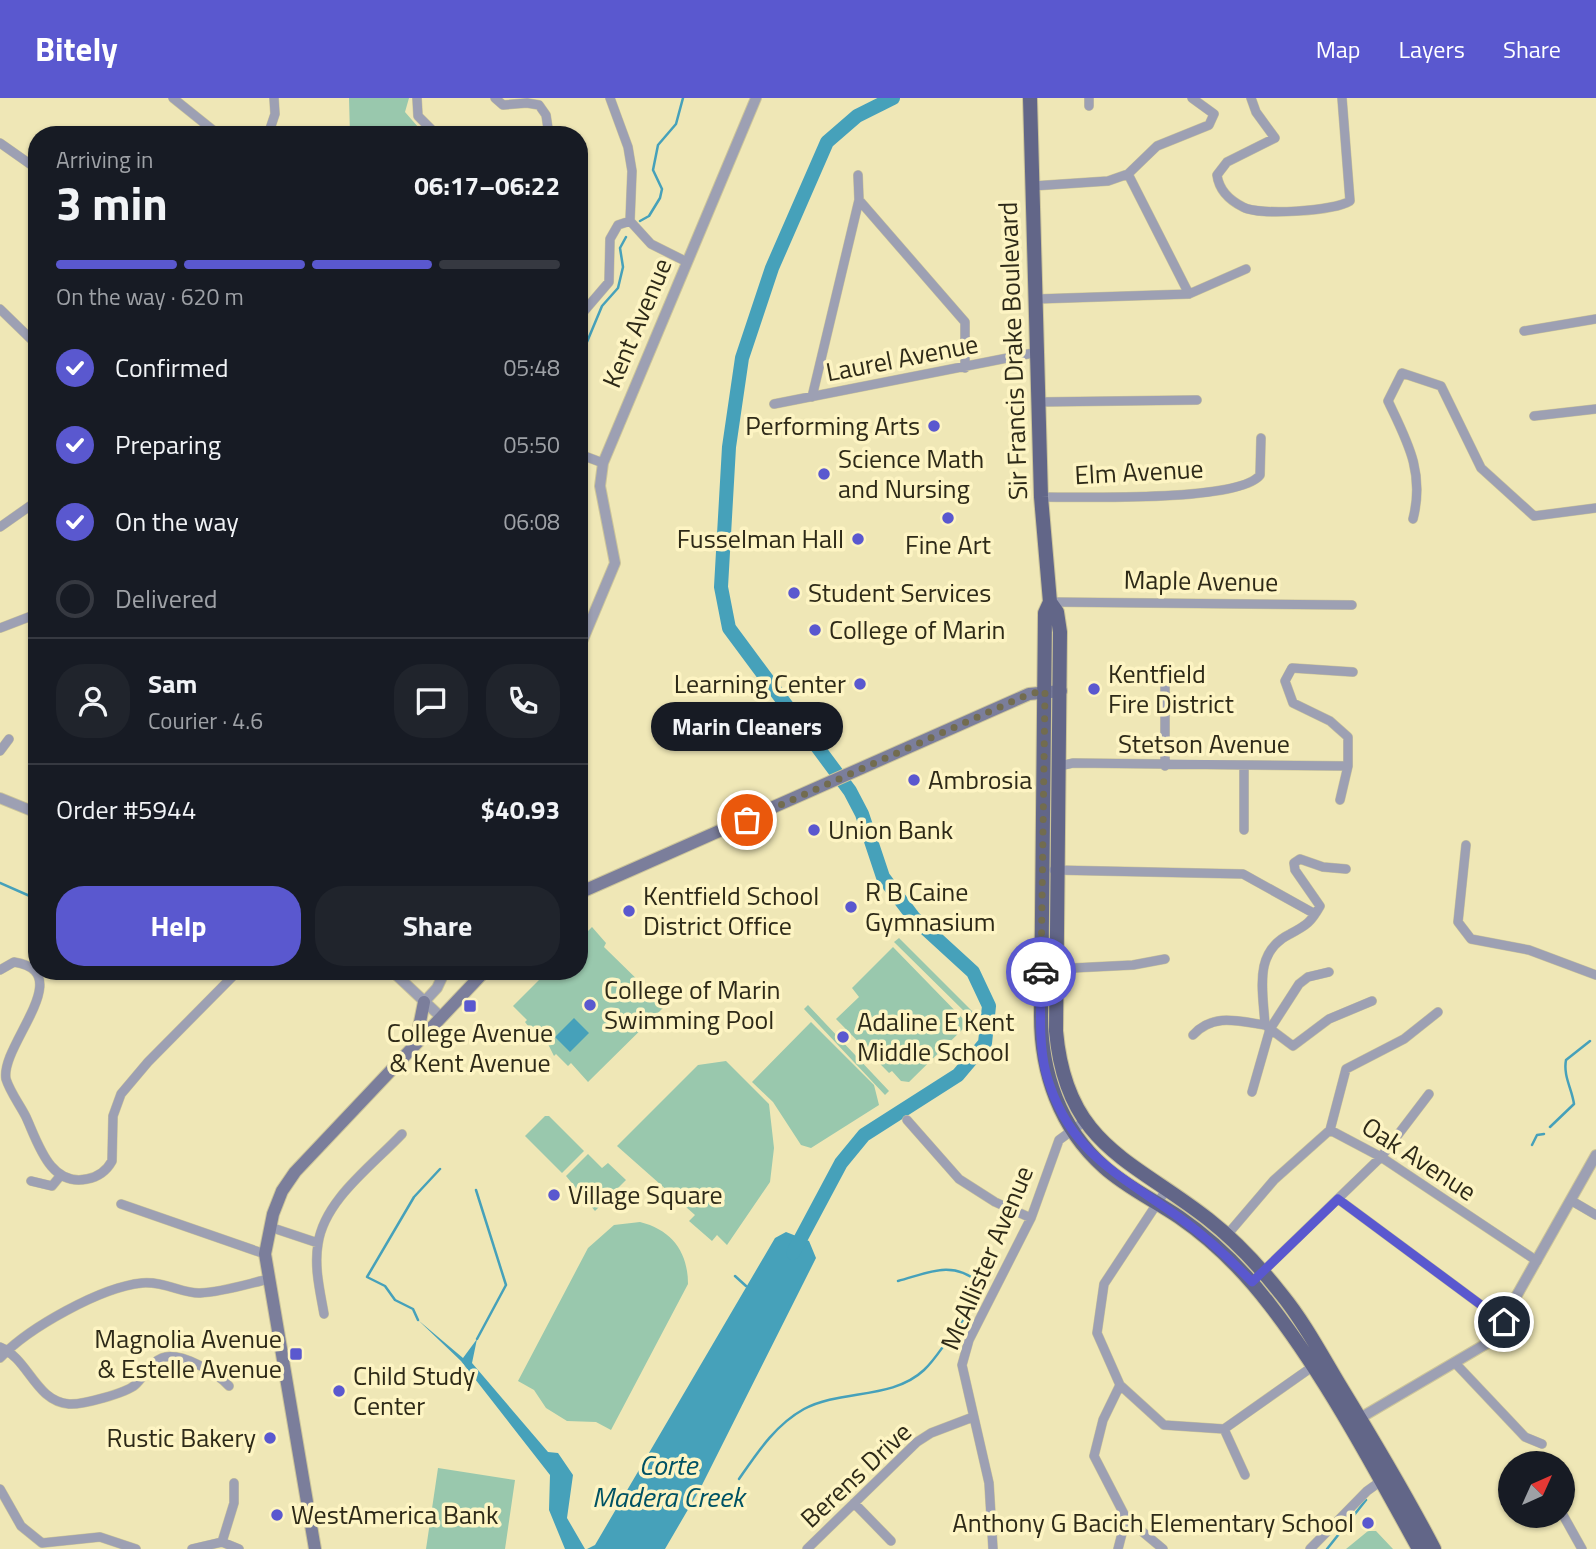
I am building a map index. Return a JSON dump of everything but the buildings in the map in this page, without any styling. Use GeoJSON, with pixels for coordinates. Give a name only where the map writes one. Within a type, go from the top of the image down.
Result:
{"type":"FeatureCollection","features":[{"type":"Feature","properties":{"kind":"main road","name":"Sir Francis Drake Boulevard"},"geometry":{"type":"LineString","coordinates":[[1030,98],[1041,497],[1050,602],[1045,613],[1041,968],[1041,1031],[1046,1071],[1072,1129],[1104,1167],[1199,1232],[1252,1282],[1354,1422],[1434,1549]]}},
{"type":"Feature","properties":{"kind":"main road","name":"Sir Francis Drake Boulevard"},"geometry":{"type":"LineString","coordinates":[[1050,602],[1057,612],[1061,691],[1056,1031],[1061,1068],[1085,1121],[1116,1156],[1166,1189],[1227,1235],[1263,1272],[1300,1320],[1354,1422],[1381,1481],[1419,1549]]}},
{"type":"Feature","properties":{"kind":"main road"},"geometry":{"type":"LineString","coordinates":[[588,889],[1029,694],[1061,691]]}},
{"type":"Feature","properties":{"kind":"main road"},"geometry":{"type":"LineString","coordinates":[[315,1549],[265,1254],[270,1227],[282,1191],[295,1172],[476,980]]}},
{"type":"Feature","properties":{"kind":"main road"},"geometry":{"type":"LineString","coordinates":[[415,1044],[424,1002]]}},
{"type":"Feature","properties":{"kind":"main road"},"geometry":{"type":"LineString","coordinates":[[1381,1481],[1391,1485],[1434,1549]]}},
{"type":"Feature","properties":{"kind":"street"},"geometry":{"type":"LineString","coordinates":[[173,98],[208,126]]}},
{"type":"Feature","properties":{"kind":"street"},"geometry":{"type":"LineString","coordinates":[[271,126],[275,114],[274,98]]}},
{"type":"Feature","properties":{"kind":"street"},"geometry":{"type":"LineString","coordinates":[[417,98],[418,116],[428,126]]}},
{"type":"Feature","properties":{"kind":"street"},"geometry":{"type":"LineString","coordinates":[[495,98],[503,105],[539,105],[546,115],[548,126]]}},
{"type":"Feature","properties":{"kind":"street"},"geometry":{"type":"LineString","coordinates":[[610,98],[628,147],[632,171],[630,221],[651,244],[687,262]]}},
{"type":"Feature","properties":{"kind":"street","name":"Kent Avenue"},"geometry":{"type":"LineString","coordinates":[[588,628],[615,563],[600,486],[603,463],[756,98]]}},
{"type":"Feature","properties":{"kind":"street"},"geometry":{"type":"LineString","coordinates":[[1033,186],[1096,184],[1128,174],[1157,146],[1209,125],[1214,114],[1192,98]]}},
{"type":"Feature","properties":{"kind":"street"},"geometry":{"type":"LineString","coordinates":[[1251,98],[1256,111],[1275,138],[1227,162],[1217,175],[1218,185],[1245,209],[1275,211],[1298,211],[1350,201],[1342,98]]}},
{"type":"Feature","properties":{"kind":"street"},"geometry":{"type":"LineString","coordinates":[[0,143],[28,163]]}},
{"type":"Feature","properties":{"kind":"street"},"geometry":{"type":"LineString","coordinates":[[1128,174],[1189,294]]}},
{"type":"Feature","properties":{"kind":"street"},"geometry":{"type":"LineString","coordinates":[[812,397],[859,200],[858,176]]}},
{"type":"Feature","properties":{"kind":"street"},"geometry":{"type":"LineString","coordinates":[[859,200],[965,322],[965,368]]}},
{"type":"Feature","properties":{"kind":"street"},"geometry":{"type":"LineString","coordinates":[[588,306],[609,282],[610,239],[618,225],[630,221]]}},
{"type":"Feature","properties":{"kind":"street"},"geometry":{"type":"LineString","coordinates":[[1037,299],[1189,294],[1246,269]]}},
{"type":"Feature","properties":{"kind":"street"},"geometry":{"type":"LineString","coordinates":[[0,309],[28,336]]}},
{"type":"Feature","properties":{"kind":"street"},"geometry":{"type":"LineString","coordinates":[[1524,331],[1596,319]]}},
{"type":"Feature","properties":{"kind":"street","name":"Laurel Avenue"},"geometry":{"type":"LineString","coordinates":[[774,404],[1038,352]]}},
{"type":"Feature","properties":{"kind":"street"},"geometry":{"type":"LineString","coordinates":[[1413,519],[1418,498],[1413,453],[1388,401],[1402,373],[1441,386],[1481,468],[1534,516],[1596,508]]}},
{"type":"Feature","properties":{"kind":"street"},"geometry":{"type":"LineString","coordinates":[[1039,401],[1197,400]]}},
{"type":"Feature","properties":{"kind":"street"},"geometry":{"type":"LineString","coordinates":[[1534,416],[1596,409]]}},
{"type":"Feature","properties":{"kind":"street","name":"Elm Avenue"},"geometry":{"type":"LineString","coordinates":[[1041,497],[1174,496],[1249,485],[1260,475],[1261,438]]}},
{"type":"Feature","properties":{"kind":"street"},"geometry":{"type":"LineString","coordinates":[[588,457],[603,463]]}},
{"type":"Feature","properties":{"kind":"street"},"geometry":{"type":"LineString","coordinates":[[0,527],[28,507]]}},
{"type":"Feature","properties":{"kind":"street","name":"Maple Avenue"},"geometry":{"type":"LineString","coordinates":[[1050,602],[1352,605]]}},
{"type":"Feature","properties":{"kind":"street"},"geometry":{"type":"LineString","coordinates":[[0,628],[28,617]]}},
{"type":"Feature","properties":{"kind":"street"},"geometry":{"type":"LineString","coordinates":[[1340,800],[1348,765],[1348,737],[1330,721],[1293,703],[1285,681],[1292,668],[1353,672]]}},
{"type":"Feature","properties":{"kind":"street"},"geometry":{"type":"LineString","coordinates":[[1165,681],[1166,766]]}},
{"type":"Feature","properties":{"kind":"street"},"geometry":{"type":"LineString","coordinates":[[0,751],[9,739]]}},
{"type":"Feature","properties":{"kind":"street","name":"Stetson Avenue"},"geometry":{"type":"LineString","coordinates":[[1060,766],[1073,763],[1166,766],[1348,765]]}},
{"type":"Feature","properties":{"kind":"street"},"geometry":{"type":"LineString","coordinates":[[1244,766],[1244,830]]}},
{"type":"Feature","properties":{"kind":"street"},"geometry":{"type":"LineString","coordinates":[[0,798],[28,809]]}},
{"type":"Feature","properties":{"kind":"street"},"geometry":{"type":"LineString","coordinates":[[1466,845],[1458,922],[1463,932],[1471,939],[1529,950],[1596,975]]}},
{"type":"Feature","properties":{"kind":"street"},"geometry":{"type":"LineString","coordinates":[[1252,1093],[1267,1027],[1263,958],[1272,946],[1306,928],[1319,903],[1294,863],[1300,859],[1323,867],[1346,869]]}},
{"type":"Feature","properties":{"kind":"street"},"geometry":{"type":"LineString","coordinates":[[1042,870],[1243,874],[1315,914]]}},
{"type":"Feature","properties":{"kind":"street"},"geometry":{"type":"LineString","coordinates":[[1041,968],[1133,965],[1165,959]]}},
{"type":"Feature","properties":{"kind":"street"},"geometry":{"type":"LineString","coordinates":[[0,970],[9,964],[20,963],[28,970]]}},
{"type":"Feature","properties":{"kind":"street"},"geometry":{"type":"LineString","coordinates":[[1267,1027],[1300,984],[1308,977],[1329,972]]}},
{"type":"Feature","properties":{"kind":"street"},"geometry":{"type":"LineString","coordinates":[[38,980],[39,998],[15,1040],[6,1078],[45,1159],[61,1175],[83,1180],[92,1178],[109,1166],[114,1154],[113,1116],[121,1094],[148,1062],[229,980]]}},
{"type":"Feature","properties":{"kind":"street"},"geometry":{"type":"LineString","coordinates":[[401,980],[441,1017]]}},
{"type":"Feature","properties":{"kind":"street"},"geometry":{"type":"LineString","coordinates":[[424,1002],[441,980]]}},
{"type":"Feature","properties":{"kind":"street"},"geometry":{"type":"LineString","coordinates":[[1193,1035],[1204,1023],[1219,1019],[1267,1027],[1293,1046],[1329,1019],[1372,1001]]}},
{"type":"Feature","properties":{"kind":"street"},"geometry":{"type":"LineString","coordinates":[[1330,1129],[1346,1069],[1404,1039],[1438,1012]]}},
{"type":"Feature","properties":{"kind":"street"},"geometry":{"type":"LineString","coordinates":[[1252,1282],[1381,1157],[1429,1094]]}},
{"type":"Feature","properties":{"kind":"street"},"geometry":{"type":"LineString","coordinates":[[906,1120],[958,1179],[995,1202],[1031,1218]]}},
{"type":"Feature","properties":{"kind":"street","name":"McAllister Avenue"},"geometry":{"type":"LineString","coordinates":[[993,1549],[989,1483],[962,1365],[969,1340],[1031,1218],[1059,1140],[1085,1121]]}},
{"type":"Feature","properties":{"kind":"street","name":"Oak Avenue"},"geometry":{"type":"LineString","coordinates":[[1227,1235],[1274,1180],[1330,1129],[1381,1157],[1537,1261]]}},
{"type":"Feature","properties":{"kind":"street"},"geometry":{"type":"LineString","coordinates":[[324,1314],[317,1274],[318,1243],[336,1203],[402,1134]]}},
{"type":"Feature","properties":{"kind":"street"},"geometry":{"type":"LineString","coordinates":[[1354,1422],[1491,1341],[1596,1155]]}},
{"type":"Feature","properties":{"kind":"street"},"geometry":{"type":"LineString","coordinates":[[31,1181],[52,1186],[61,1175]]}},
{"type":"Feature","properties":{"kind":"street"},"geometry":{"type":"LineString","coordinates":[[1166,1189],[1104,1284],[1097,1333],[1120,1385],[1164,1425],[1224,1429],[1312,1367]]}},
{"type":"Feature","properties":{"kind":"street"},"geometry":{"type":"LineString","coordinates":[[1338,1199],[1504,1322]]}},
{"type":"Feature","properties":{"kind":"street"},"geometry":{"type":"LineString","coordinates":[[1572,1201],[1596,1214]]}},
{"type":"Feature","properties":{"kind":"street"},"geometry":{"type":"LineString","coordinates":[[121,1204],[265,1254]]}},
{"type":"Feature","properties":{"kind":"street"},"geometry":{"type":"LineString","coordinates":[[270,1227],[318,1243]]}},
{"type":"Feature","properties":{"kind":"street"},"geometry":{"type":"LineString","coordinates":[[0,1358],[4,1349],[57,1317],[131,1285],[166,1284],[197,1294],[269,1279]]}},
{"type":"Feature","properties":{"kind":"street"},"geometry":{"type":"LineString","coordinates":[[4,1349],[47,1396],[71,1405],[129,1389],[160,1358],[186,1360],[229,1386]]}},
{"type":"Feature","properties":{"kind":"street"},"geometry":{"type":"LineString","coordinates":[[1456,1364],[1524,1437],[1542,1444]]}},
{"type":"Feature","properties":{"kind":"street"},"geometry":{"type":"LineString","coordinates":[[1120,1385],[1103,1420],[1094,1455],[1126,1517],[1163,1549]]}},
{"type":"Feature","properties":{"kind":"street","name":"Berens Drive"},"geometry":{"type":"LineString","coordinates":[[807,1549],[917,1442],[973,1417]]}},
{"type":"Feature","properties":{"kind":"street"},"geometry":{"type":"LineString","coordinates":[[1224,1429],[1245,1475]]}},
{"type":"Feature","properties":{"kind":"street"},"geometry":{"type":"LineString","coordinates":[[1310,1549],[1367,1491],[1381,1481]]}},
{"type":"Feature","properties":{"kind":"street"},"geometry":{"type":"LineString","coordinates":[[222,1542],[234,1503],[234,1483]]}},
{"type":"Feature","properties":{"kind":"street"},"geometry":{"type":"LineString","coordinates":[[0,1489],[22,1526],[42,1543],[100,1537],[136,1549]]}},
{"type":"Feature","properties":{"kind":"street"},"geometry":{"type":"LineString","coordinates":[[854,1503],[891,1541]]}},
{"type":"Feature","properties":{"kind":"street"},"geometry":{"type":"LineString","coordinates":[[1118,1549],[1126,1517]]}},
{"type":"Feature","properties":{"kind":"street"},"geometry":{"type":"LineString","coordinates":[[1570,1528],[1582,1549]]}},
{"type":"Feature","properties":{"kind":"street"},"geometry":{"type":"LineString","coordinates":[[192,1549],[222,1542],[239,1549]]}},
{"type":"Feature","properties":{"kind":"green space"},"geometry":{"type":"Polygon","coordinates":[[[349,98],[409,98],[405,112],[417,126],[350,126],[349,98]]]}},
{"type":"Feature","properties":{"kind":"green space","name":"College of Marin Swimming Pool"},"geometry":{"type":"Polygon","coordinates":[[[592,927],[606,943],[604,947],[649,991],[652,989],[667,1004],[588,1082],[571,1063],[568,1066],[556,1054],[554,1056],[548,1044],[550,1040],[547,1038],[541,1043],[525,1022],[527,1020],[513,1006],[539,980],[588,980],[588,931],[592,927]]]}},
{"type":"Feature","properties":{"kind":"green space"},"geometry":{"type":"Polygon","coordinates":[[[899,938],[974,1013],[970,1017],[894,942],[899,938]]]}},
{"type":"Feature","properties":{"kind":"green space"},"geometry":{"type":"Polygon","coordinates":[[[893,947],[968,1024],[909,1082],[901,1081],[892,1071],[889,1073],[836,1019],[859,997],[852,988],[893,947]]]}},
{"type":"Feature","properties":{"kind":"green space"},"geometry":{"type":"Polygon","coordinates":[[[808,1005],[889,1091],[885,1095],[804,1009],[808,1005]]]}},
{"type":"Feature","properties":{"kind":"green space"},"geometry":{"type":"Polygon","coordinates":[[[811,1022],[874,1085],[879,1105],[811,1148],[801,1145],[773,1102],[752,1082],[811,1022]]]}},
{"type":"Feature","properties":{"kind":"green space"},"geometry":{"type":"Polygon","coordinates":[[[726,1061],[769,1104],[774,1148],[770,1182],[727,1245],[717,1235],[712,1241],[689,1221],[695,1215],[617,1146],[698,1065],[726,1061]]]}},
{"type":"Feature","properties":{"kind":"green space"},"geometry":{"type":"Polygon","coordinates":[[[545,1116],[549,1116],[584,1151],[562,1173],[525,1136],[545,1116]]]}},
{"type":"Feature","properties":{"kind":"green space"},"geometry":{"type":"Polygon","coordinates":[[[588,1154],[602,1168],[608,1163],[626,1180],[595,1211],[566,1176],[588,1154]]]}},
{"type":"Feature","properties":{"kind":"green space"},"geometry":{"type":"Polygon","coordinates":[[[640,1222],[661,1231],[676,1244],[685,1262],[688,1284],[611,1430],[596,1422],[567,1421],[546,1408],[534,1390],[518,1381],[588,1248],[614,1225],[640,1222]]]}},
{"type":"Feature","properties":{"kind":"green space"},"geometry":{"type":"Polygon","coordinates":[[[438,1468],[515,1480],[505,1549],[426,1549],[438,1468]]]}},
{"type":"Feature","properties":{"kind":"green space"},"geometry":{"type":"Polygon","coordinates":[[[1368,1531],[1376,1531],[1393,1549],[1346,1549],[1368,1531]]]}},
{"type":"Feature","properties":{"kind":"water"},"geometry":{"type":"Polygon","coordinates":[[[574,1018],[589,1033],[570,1052],[555,1037],[574,1018]]]}},
{"type":"Feature","properties":{"kind":"water","name":"Corte Madera Creek"},"geometry":{"type":"Polygon","coordinates":[[[786,1232],[809,1241],[816,1258],[700,1489],[665,1549],[587,1549],[595,1545],[775,1238],[786,1232]]]}},
{"type":"Feature","properties":{"kind":"water","name":"Corte Madera Creek"},"geometry":{"type":"Polygon","coordinates":[[[418,1320],[463,1358],[477,1339],[472,1363],[548,1452],[558,1453],[573,1475],[567,1518],[585,1549],[565,1549],[549,1510],[550,1475],[461,1361],[418,1320]]]}},
{"type":"Feature","properties":{"kind":"waterway"},"geometry":{"type":"LineString","coordinates":[[640,221],[649,216],[660,198],[662,189],[653,170],[658,145],[676,124],[683,98]]}},
{"type":"Feature","properties":{"kind":"waterway","name":"Corte Madera Creek"},"geometry":{"type":"LineString","coordinates":[[793,1253],[841,1163],[864,1135],[958,1075],[985,1043],[989,1006],[973,972],[914,918],[883,877],[862,814],[850,791],[729,628],[721,587],[729,447],[742,358],[772,268],[827,142],[857,116],[893,98]]}},
{"type":"Feature","properties":{"kind":"waterway"},"geometry":{"type":"LineString","coordinates":[[588,339],[602,306],[618,288],[623,267],[620,248],[626,237]]}},
{"type":"Feature","properties":{"kind":"waterway"},"geometry":{"type":"LineString","coordinates":[[0,883],[28,895]]}},
{"type":"Feature","properties":{"kind":"waterway"},"geometry":{"type":"LineString","coordinates":[[1550,1127],[1574,1104],[1566,1060],[1590,1041]]}},
{"type":"Feature","properties":{"kind":"waterway"},"geometry":{"type":"LineString","coordinates":[[1532,1145],[1537,1135],[1544,1134]]}},
{"type":"Feature","properties":{"kind":"waterway"},"geometry":{"type":"LineString","coordinates":[[418,1320],[413,1309],[395,1300],[385,1286],[367,1277],[414,1197],[440,1169]]}},
{"type":"Feature","properties":{"kind":"waterway"},"geometry":{"type":"LineString","coordinates":[[476,1190],[506,1285],[477,1339]]}},
{"type":"Feature","properties":{"kind":"waterway"},"geometry":{"type":"LineString","coordinates":[[739,1479],[775,1431],[804,1409],[834,1399],[897,1386],[924,1370],[971,1308],[978,1282],[959,1271],[949,1270],[898,1281]]}},
{"type":"Feature","properties":{"kind":"waterway"},"geometry":{"type":"LineString","coordinates":[[735,1276],[746,1286]]}},
{"type":"Feature","properties":{"kind":"waterway"},"geometry":{"type":"LineString","coordinates":[[1327,1549],[1366,1500]]}},
{"type":"Feature","properties":{"kind":"way so far"},"geometry":{"type":"LineString","coordinates":[[747,820],[1029,694],[1045,691],[1041,972]]}},
{"type":"Feature","properties":{"kind":"place","name":"Performing Arts"},"geometry":{"type":"Point","coordinates":[934,426]}},
{"type":"Feature","properties":{"kind":"place","name":"Science Math and Nursing"},"geometry":{"type":"Point","coordinates":[824,474]}},
{"type":"Feature","properties":{"kind":"place","name":"Fine Art"},"geometry":{"type":"Point","coordinates":[948,518]}},
{"type":"Feature","properties":{"kind":"place","name":"Fusselman Hall"},"geometry":{"type":"Point","coordinates":[858,539]}},
{"type":"Feature","properties":{"kind":"place","name":"Student Services"},"geometry":{"type":"Point","coordinates":[794,593]}},
{"type":"Feature","properties":{"kind":"place","name":"College of Marin"},"geometry":{"type":"Point","coordinates":[815,630]}},
{"type":"Feature","properties":{"kind":"place","name":"Learning Center"},"geometry":{"type":"Point","coordinates":[860,684]}},
{"type":"Feature","properties":{"kind":"place","name":"Kentfield Fire District"},"geometry":{"type":"Point","coordinates":[1094,689]}},
{"type":"Feature","properties":{"kind":"place","name":"Ambrosia"},"geometry":{"type":"Point","coordinates":[914,780]}},
{"type":"Feature","properties":{"kind":"place","name":"Marin Cleaners"},"geometry":{"type":"Point","coordinates":[747,820]}},
{"type":"Feature","properties":{"kind":"place","name":"Union Bank"},"geometry":{"type":"Point","coordinates":[814,830]}},
{"type":"Feature","properties":{"kind":"place","name":"R B Caine Gymnasium"},"geometry":{"type":"Point","coordinates":[851,907]}},
{"type":"Feature","properties":{"kind":"place","name":"Kentfield School District Office"},"geometry":{"type":"Point","coordinates":[629,911]}},
{"type":"Feature","properties":{"kind":"place","name":"College of Marin Swimming Pool"},"geometry":{"type":"Point","coordinates":[590,1005]}},
{"type":"Feature","properties":{"kind":"place","name":"College Avenue & Kent Avenue"},"geometry":{"type":"Point","coordinates":[470,1006]}},
{"type":"Feature","properties":{"kind":"place","name":"Adaline E Kent Middle School"},"geometry":{"type":"Point","coordinates":[843,1037]}},
{"type":"Feature","properties":{"kind":"place","name":"Village Square"},"geometry":{"type":"Point","coordinates":[554,1195]}},
{"type":"Feature","properties":{"kind":"place","name":"Magnolia Avenue & Estelle Avenue"},"geometry":{"type":"Point","coordinates":[296,1354]}},
{"type":"Feature","properties":{"kind":"place","name":"Child Study Center"},"geometry":{"type":"Point","coordinates":[339,1391]}},
{"type":"Feature","properties":{"kind":"place","name":"Rustic Bakery"},"geometry":{"type":"Point","coordinates":[270,1438]}},
{"type":"Feature","properties":{"kind":"place","name":"WestAmerica Bank"},"geometry":{"type":"Point","coordinates":[277,1515]}},
{"type":"Feature","properties":{"kind":"place","name":"Anthony G Bacich Elementary School"},"geometry":{"type":"Point","coordinates":[1368,1523]}},
{"type":"Feature","properties":{"kind":"route"},"geometry":{"type":"LineString","coordinates":[[1041,972],[1041,1031],[1046,1071],[1052,1091],[1072,1129],[1104,1167],[1199,1232],[1252,1282],[1338,1199],[1504,1322]]}}]}
